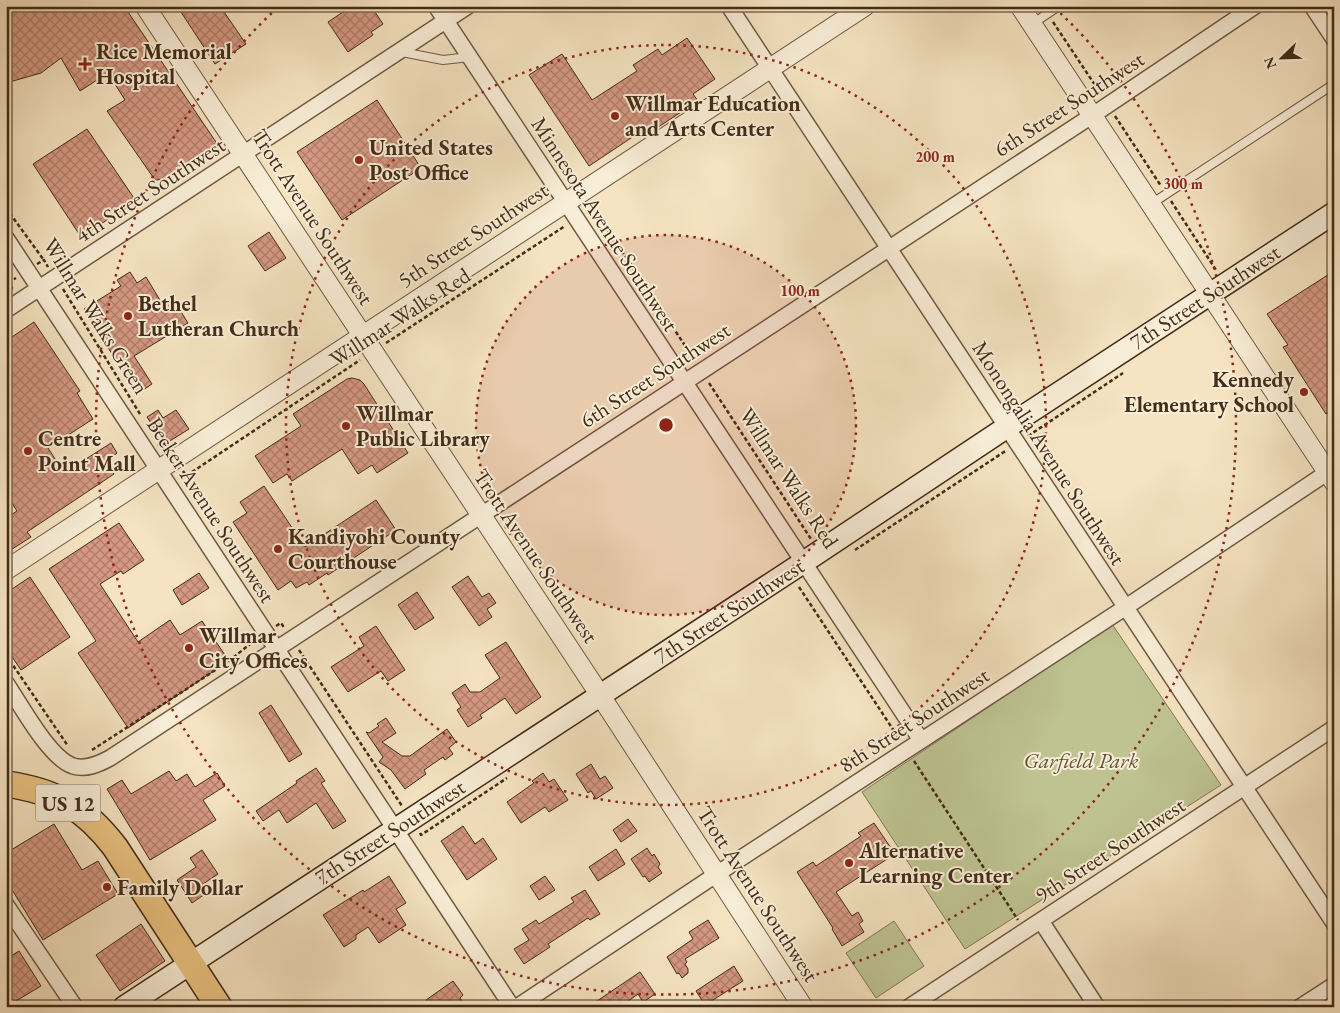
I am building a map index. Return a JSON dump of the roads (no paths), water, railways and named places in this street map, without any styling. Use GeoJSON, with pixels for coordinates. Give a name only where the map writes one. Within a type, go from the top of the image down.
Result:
{"type":"FeatureCollection","features":[{"type":"Feature","properties":{"kind":"highway","name":"US 12"},"geometry":{"type":"LineString","coordinates":[[6,784],[37,789],[56,796],[74,806],[103,832],[219,1007]]}},
{"type":"Feature","properties":{"kind":"main road","name":"7th Street Southwest"},"geometry":{"type":"LineString","coordinates":[[124,1007],[600,695],[1012,435],[1218,289],[1334,213]]}},
{"type":"Feature","properties":{"kind":"street","name":"Trott Avenue Southwest"},"geometry":{"type":"LineString","coordinates":[[145,6],[600,695],[803,1007]]}},
{"type":"Feature","properties":{"kind":"street","name":"Minnesota Avenue Southwest"},"geometry":{"type":"LineString","coordinates":[[436,6],[684,382],[811,561],[921,740]]}},
{"type":"Feature","properties":{"kind":"street","name":"4th Street Southwest"},"geometry":{"type":"LineString","coordinates":[[6,310],[468,6]]}},
{"type":"Feature","properties":{"kind":"street","name":"Monongalia Avenue Southwest"},"geometry":{"type":"LineString","coordinates":[[729,6],[1334,923]]}},
{"type":"Feature","properties":{"kind":"street","name":"5th Street Southwest"},"geometry":{"type":"LineString","coordinates":[[6,570],[865,6]]}},
{"type":"Feature","properties":{"kind":"street"},"geometry":{"type":"LineString","coordinates":[[1020,6],[1040,19],[1218,289],[1332,474]]}},
{"type":"Feature","properties":{"kind":"street","name":"6th Street Southwest"},"geometry":{"type":"LineString","coordinates":[[6,683],[56,756],[74,767],[94,766],[110,758],[1100,110],[1254,6]]}},
{"type":"Feature","properties":{"kind":"street"},"geometry":{"type":"LineString","coordinates":[[1312,6],[1334,39]]}},
{"type":"Feature","properties":{"kind":"street","name":"Becker Avenue Southwest"},"geometry":{"type":"LineString","coordinates":[[6,238],[160,470],[265,634],[403,825],[512,1007]]}},
{"type":"Feature","properties":{"kind":"street","name":"8th Street Southwest"},"geometry":{"type":"LineString","coordinates":[[518,1007],[716,874],[1332,474]]}},
{"type":"Feature","properties":{"kind":"street","name":"9th Street Southwest"},"geometry":{"type":"LineString","coordinates":[[909,1007],[1334,728]]}},
{"type":"Feature","properties":{"kind":"street"},"geometry":{"type":"LineString","coordinates":[[6,905],[75,1007]]}},
{"type":"Feature","properties":{"kind":"street"},"geometry":{"type":"LineString","coordinates":[[1040,921],[1097,1007]]}},
{"type":"Feature","properties":{"kind":"street"},"geometry":{"type":"LineString","coordinates":[[1300,1007],[1334,985]]}},
{"type":"Feature","properties":{"kind":"lane"},"geometry":{"type":"LineString","coordinates":[[1040,19],[1060,6]]}},
{"type":"Feature","properties":{"kind":"lane"},"geometry":{"type":"LineString","coordinates":[[400,52],[443,60],[470,57]]}},
{"type":"Feature","properties":{"kind":"lane"},"geometry":{"type":"LineString","coordinates":[[1159,199],[1334,84]]}},
{"type":"Feature","properties":{"kind":"place","name":"Rice Memorial Hospital"},"geometry":{"type":"Point","coordinates":[85,64]}},
{"type":"Feature","properties":{"kind":"place","name":"Willmar Education and Arts Center"},"geometry":{"type":"Point","coordinates":[615,116]}},
{"type":"Feature","properties":{"kind":"place","name":"United States Post Office"},"geometry":{"type":"Point","coordinates":[359,160]}},
{"type":"Feature","properties":{"kind":"place","name":"Bethel Lutheran Church"},"geometry":{"type":"Point","coordinates":[128,316]}},
{"type":"Feature","properties":{"kind":"place","name":"Kennedy Elementary School"},"geometry":{"type":"Point","coordinates":[1304,392]}},
{"type":"Feature","properties":{"kind":"place","name":"Willmar Public Library"},"geometry":{"type":"Point","coordinates":[346,426]}},
{"type":"Feature","properties":{"kind":"place","name":"Centre Point Mall"},"geometry":{"type":"Point","coordinates":[28,451]}},
{"type":"Feature","properties":{"kind":"place","name":"Kandiyohi County Courthouse"},"geometry":{"type":"Point","coordinates":[278,549]}},
{"type":"Feature","properties":{"kind":"place","name":"Willmar City Offices"},"geometry":{"type":"Point","coordinates":[189,648]}},
{"type":"Feature","properties":{"kind":"place","name":"Alternative Learning Center"},"geometry":{"type":"Point","coordinates":[849,863]}},
{"type":"Feature","properties":{"kind":"place","name":"Family Dollar"},"geometry":{"type":"Point","coordinates":[107,887]}},
{"type":"Feature","properties":{"kind":"park label","name":"Garfield Park"},"geometry":{"type":"Point","coordinates":[1081,760]}}]}
